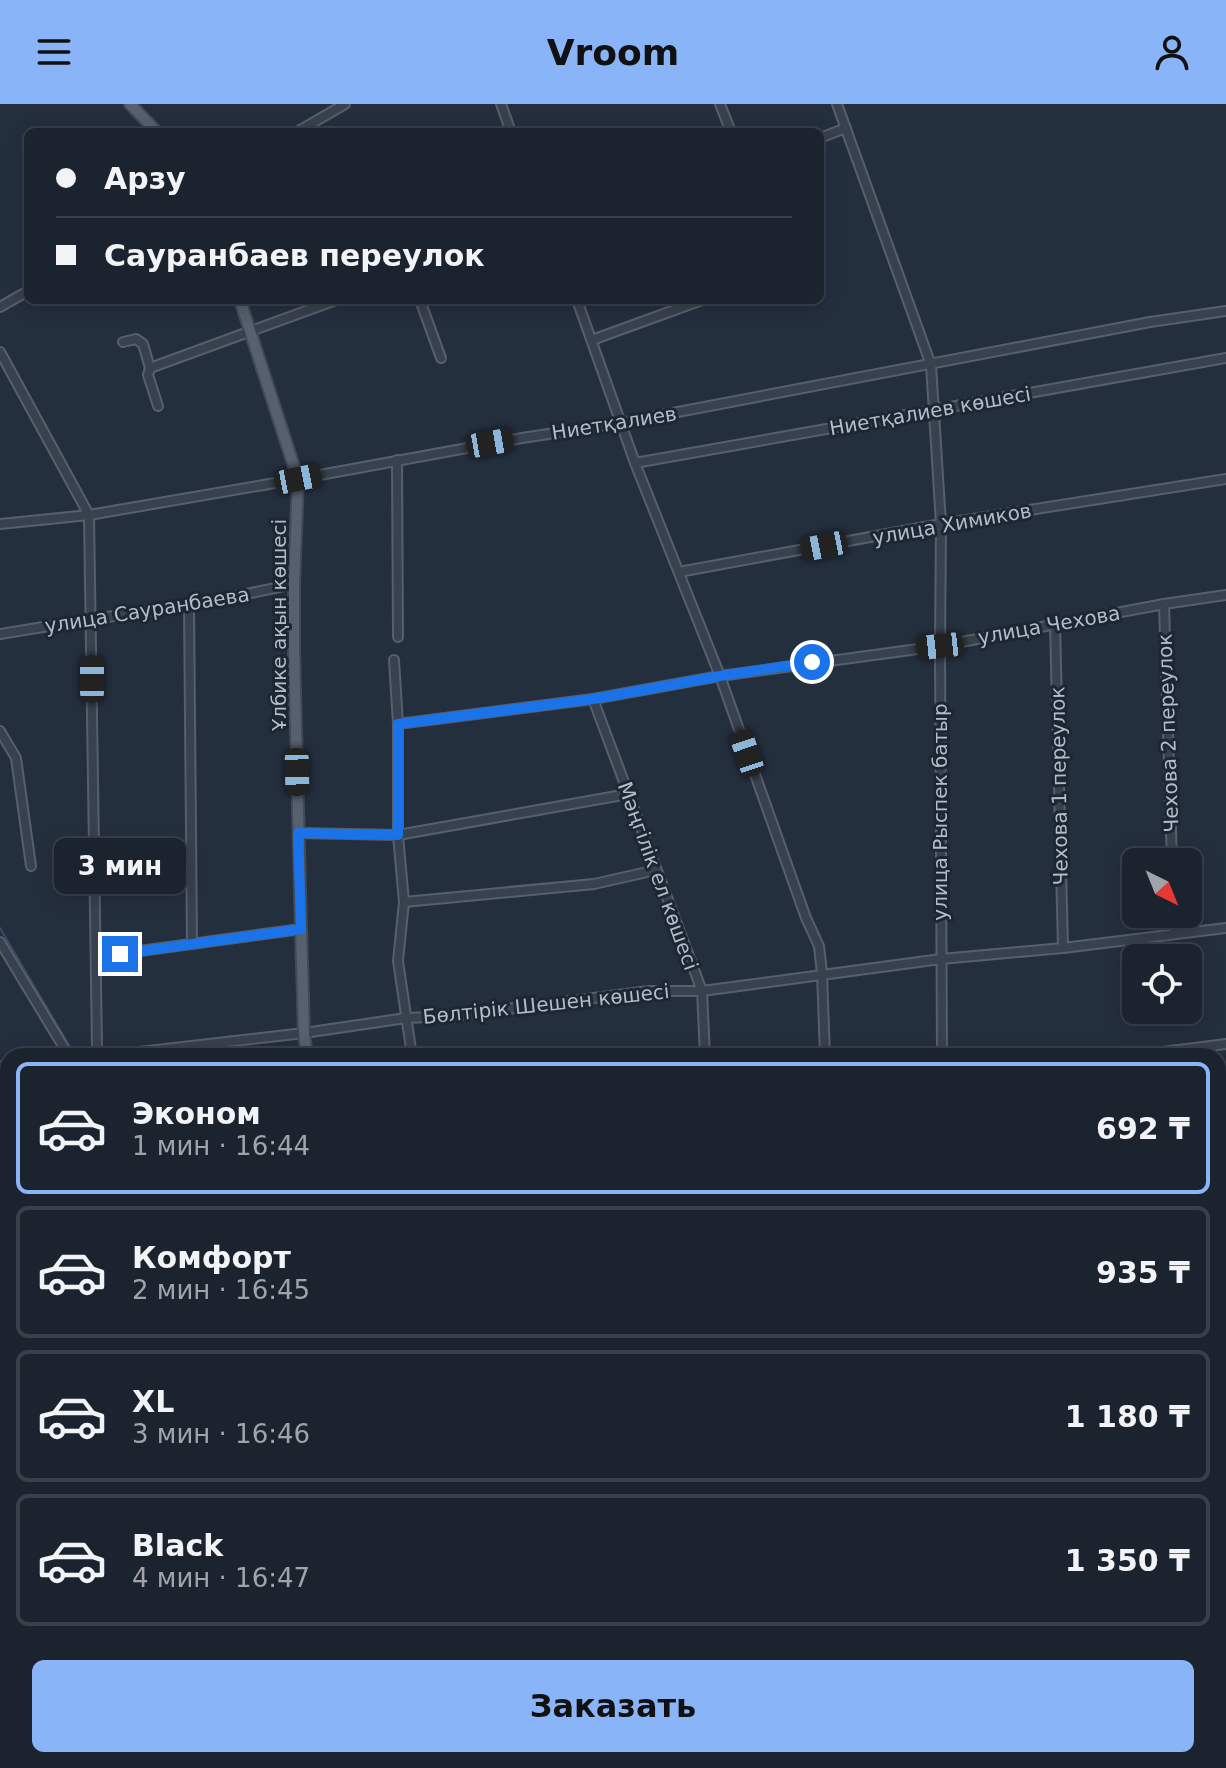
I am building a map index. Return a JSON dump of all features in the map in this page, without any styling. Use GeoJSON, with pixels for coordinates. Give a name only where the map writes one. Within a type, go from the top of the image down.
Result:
{"type":"FeatureCollection","features":[{"type":"Feature","properties":{"kind":"main road"},"geometry":{"type":"LineString","coordinates":[[130,104],[153,128]]}},
{"type":"Feature","properties":{"kind":"main road","name":"Ұлбике ақын көшесі"},"geometry":{"type":"LineString","coordinates":[[241,304],[298,479],[294,584],[298,833],[306,1048]]}},
{"type":"Feature","properties":{"kind":"street"},"geometry":{"type":"LineString","coordinates":[[304,128],[345,104]]}},
{"type":"Feature","properties":{"kind":"street"},"geometry":{"type":"LineString","coordinates":[[502,104],[510,128]]}},
{"type":"Feature","properties":{"kind":"street"},"geometry":{"type":"LineString","coordinates":[[720,104],[729,128]]}},
{"type":"Feature","properties":{"kind":"street","name":"улица Рыспек батыр"},"geometry":{"type":"LineString","coordinates":[[837,104],[931,365],[941,524],[942,1048]]}},
{"type":"Feature","properties":{"kind":"street"},"geometry":{"type":"LineString","coordinates":[[824,136],[846,128]]}},
{"type":"Feature","properties":{"kind":"street"},"geometry":{"type":"LineString","coordinates":[[0,307],[24,293]]}},
{"type":"Feature","properties":{"kind":"street"},"geometry":{"type":"LineString","coordinates":[[150,368],[325,304]]}},
{"type":"Feature","properties":{"kind":"street"},"geometry":{"type":"LineString","coordinates":[[421,304],[441,358]]}},
{"type":"Feature","properties":{"kind":"street"},"geometry":{"type":"LineString","coordinates":[[578,304],[620,423],[720,676],[806,918],[819,946],[825,1048]]}},
{"type":"Feature","properties":{"kind":"street"},"geometry":{"type":"LineString","coordinates":[[592,340],[691,304]]}},
{"type":"Feature","properties":{"kind":"street","name":"Ниетқалиев"},"geometry":{"type":"LineString","coordinates":[[0,524],[89,515],[298,479],[620,423],[1150,322],[1226,311]]}},
{"type":"Feature","properties":{"kind":"street"},"geometry":{"type":"LineString","coordinates":[[123,342],[136,339],[143,344],[150,368],[148,375],[158,406]]}},
{"type":"Feature","properties":{"kind":"street"},"geometry":{"type":"LineString","coordinates":[[0,352],[89,515],[97,1048]]}},
{"type":"Feature","properties":{"kind":"street","name":"Ниетқалиев көшесі"},"geometry":{"type":"LineString","coordinates":[[635,463],[1226,358]]}},
{"type":"Feature","properties":{"kind":"street"},"geometry":{"type":"LineString","coordinates":[[397,460],[398,637]]}},
{"type":"Feature","properties":{"kind":"street","name":"улица Химиков"},"geometry":{"type":"LineString","coordinates":[[679,572],[941,524],[1226,479]]}},
{"type":"Feature","properties":{"kind":"street","name":"улица Сауранбаева"},"geometry":{"type":"LineString","coordinates":[[0,634],[189,606],[294,584]]}},
{"type":"Feature","properties":{"kind":"street","name":"улица Чехова"},"geometry":{"type":"LineString","coordinates":[[398,724],[593,699],[720,676],[940,646],[1226,595]]}},
{"type":"Feature","properties":{"kind":"street","name":"Чехова 2 переулок"},"geometry":{"type":"LineString","coordinates":[[1164,604],[1172,848]]}},
{"type":"Feature","properties":{"kind":"street"},"geometry":{"type":"LineString","coordinates":[[189,606],[192,944]]}},
{"type":"Feature","properties":{"kind":"street","name":"Чехова 1 переулок"},"geometry":{"type":"LineString","coordinates":[[1055,624],[1063,948]]}},
{"type":"Feature","properties":{"kind":"street"},"geometry":{"type":"LineString","coordinates":[[394,660],[398,724],[398,835],[404,902],[398,961],[411,1048]]}},
{"type":"Feature","properties":{"kind":"street","name":"Мәңгілік ел көшесі"},"geometry":{"type":"LineString","coordinates":[[593,699],[702,991],[705,1048]]}},
{"type":"Feature","properties":{"kind":"street"},"geometry":{"type":"LineString","coordinates":[[0,731],[16,758],[31,866]]}},
{"type":"Feature","properties":{"kind":"street"},"geometry":{"type":"LineString","coordinates":[[298,833],[398,835],[628,794]]}},
{"type":"Feature","properties":{"kind":"street"},"geometry":{"type":"LineString","coordinates":[[404,902],[594,884],[656,870]]}},
{"type":"Feature","properties":{"kind":"street"},"geometry":{"type":"LineString","coordinates":[[1174,928],[1174,933]]}},
{"type":"Feature","properties":{"kind":"street","name":"Бөлтірік Шешен көшесі"},"geometry":{"type":"LineString","coordinates":[[174,1048],[406,1018],[452,1016],[649,991],[702,991],[822,973],[1226,928]]}},
{"type":"Feature","properties":{"kind":"street"},"geometry":{"type":"LineString","coordinates":[[96,957],[301,929]]}},
{"type":"Feature","properties":{"kind":"street"},"geometry":{"type":"LineString","coordinates":[[0,942],[64,1048]]}},
{"type":"Feature","properties":{"kind":"street"},"geometry":{"type":"LineString","coordinates":[[1194,1048],[1226,1044]]}},
{"type":"Feature","properties":{"kind":"waterway"},"geometry":{"type":"LineString","coordinates":[[0,928],[70,1047]]}},
{"type":"Feature","properties":{"kind":"route"},"geometry":{"type":"LineString","coordinates":[[120,954],[301,929],[298,833],[398,835],[398,724],[593,699],[812,662]]}}]}
